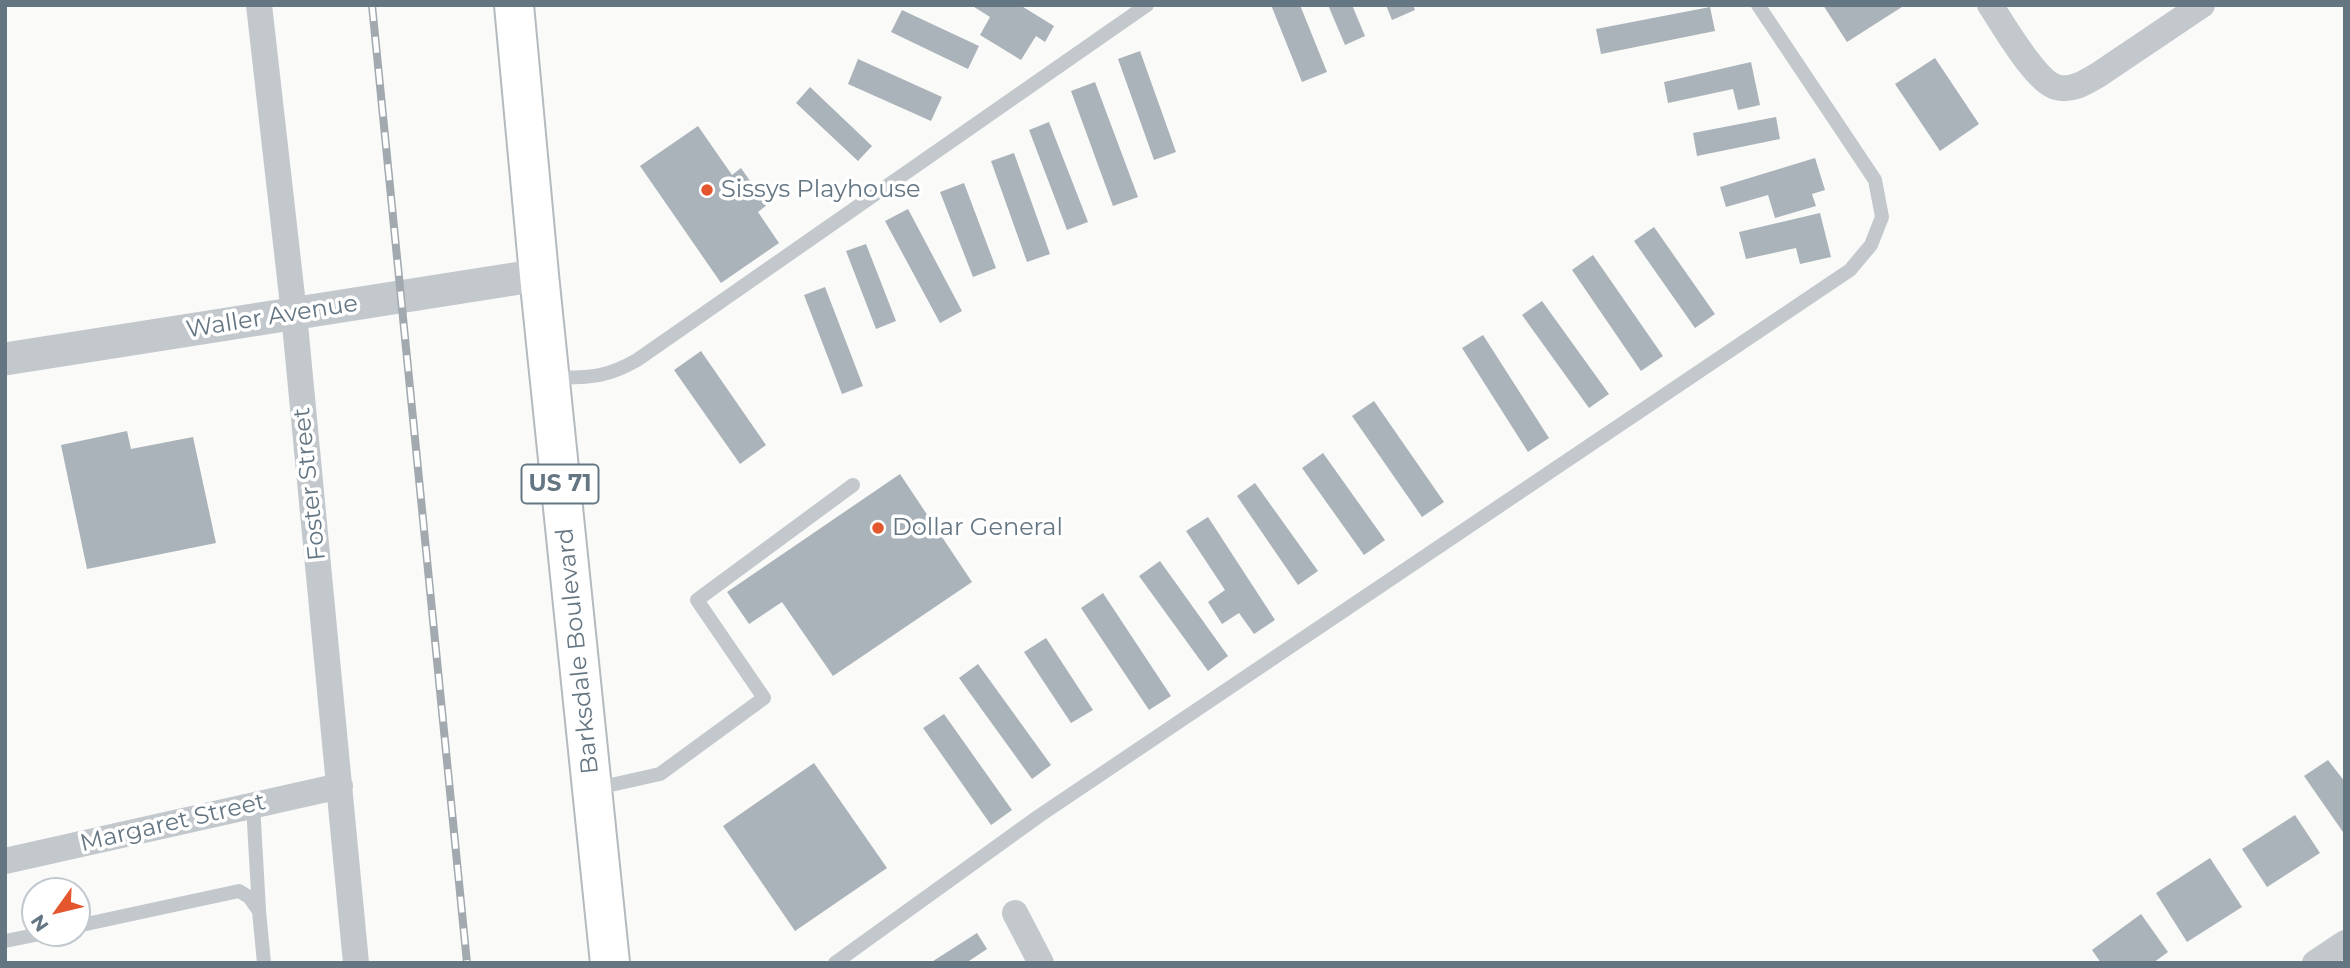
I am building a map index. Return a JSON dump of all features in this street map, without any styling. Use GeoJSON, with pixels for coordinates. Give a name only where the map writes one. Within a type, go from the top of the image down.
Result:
{"type":"FeatureCollection","features":[{"type":"Feature","properties":{"kind":"main road","name":"Barksdale Boulevard"},"geometry":{"type":"LineString","coordinates":[[514,5],[610,963]]}},
{"type":"Feature","properties":{"kind":"street","name":"Foster Street"},"geometry":{"type":"LineString","coordinates":[[259,5],[294,314],[356,963]]}},
{"type":"Feature","properties":{"kind":"street"},"geometry":{"type":"LineString","coordinates":[[1990,5],[2038,74],[2057,88],[2083,84],[2202,5]]}},
{"type":"Feature","properties":{"kind":"street","name":"Waller Avenue"},"geometry":{"type":"LineString","coordinates":[[5,359],[539,275]]}},
{"type":"Feature","properties":{"kind":"street","name":"Margaret Street"},"geometry":{"type":"LineString","coordinates":[[5,861],[340,786]]}},
{"type":"Feature","properties":{"kind":"street"},"geometry":{"type":"LineString","coordinates":[[1015,913],[1041,963]]}},
{"type":"Feature","properties":{"kind":"street"},"geometry":{"type":"LineString","coordinates":[[2315,963],[2345,943]]}},
{"type":"Feature","properties":{"kind":"lane"},"geometry":{"type":"LineString","coordinates":[[550,379],[599,376],[616,372],[637,360],[1147,5]]}},
{"type":"Feature","properties":{"kind":"lane"},"geometry":{"type":"LineString","coordinates":[[835,963],[1039,816],[1850,270],[1871,245],[1882,217],[1875,180],[1758,5]]}},
{"type":"Feature","properties":{"kind":"lane"},"geometry":{"type":"LineString","coordinates":[[592,789],[660,774],[764,698],[697,600],[853,485]]}},
{"type":"Feature","properties":{"kind":"lane"},"geometry":{"type":"LineString","coordinates":[[253,805],[264,963]]}},
{"type":"Feature","properties":{"kind":"lane"},"geometry":{"type":"LineString","coordinates":[[91,923],[239,891],[249,897],[259,911]]}},
{"type":"Feature","properties":{"kind":"building"},"geometry":{"type":"Polygon","coordinates":[[[971,5],[1020,5],[1054,26],[1045,42],[1036,36],[1021,60],[980,35],[990,17],[971,5]]]}},
{"type":"Feature","properties":{"kind":"building"},"geometry":{"type":"Polygon","coordinates":[[[1271,5],[1300,5],[1327,72],[1302,82],[1271,5]]]}},
{"type":"Feature","properties":{"kind":"building"},"geometry":{"type":"Polygon","coordinates":[[[1328,5],[1352,5],[1365,36],[1345,45],[1328,5]]]}},
{"type":"Feature","properties":{"kind":"building"},"geometry":{"type":"Polygon","coordinates":[[[1386,5],[1413,5],[1415,10],[1392,20],[1386,5]]]}},
{"type":"Feature","properties":{"kind":"building"},"geometry":{"type":"Polygon","coordinates":[[[1823,5],[1905,5],[1847,42],[1823,5]]]}},
{"type":"Feature","properties":{"kind":"building"},"geometry":{"type":"Polygon","coordinates":[[[1710,7],[1715,31],[1601,54],[1596,29],[1710,7]]]}},
{"type":"Feature","properties":{"kind":"building"},"geometry":{"type":"Polygon","coordinates":[[[902,10],[979,46],[968,69],[891,32],[902,10]]]}},
{"type":"Feature","properties":{"kind":"building"},"geometry":{"type":"Polygon","coordinates":[[[1140,51],[1176,152],[1154,160],[1118,59],[1140,51]]]}},
{"type":"Feature","properties":{"kind":"building"},"geometry":{"type":"Polygon","coordinates":[[[1935,58],[1979,124],[1940,151],[1895,84],[1935,58]]]}},
{"type":"Feature","properties":{"kind":"building"},"geometry":{"type":"Polygon","coordinates":[[[858,59],[942,97],[931,121],[848,84],[858,59]]]}},
{"type":"Feature","properties":{"kind":"building"},"geometry":{"type":"Polygon","coordinates":[[[1751,62],[1760,105],[1738,110],[1733,89],[1668,103],[1664,82],[1751,62]]]}},
{"type":"Feature","properties":{"kind":"building"},"geometry":{"type":"Polygon","coordinates":[[[1095,82],[1138,197],[1113,206],[1071,91],[1095,82]]]}},
{"type":"Feature","properties":{"kind":"building"},"geometry":{"type":"Polygon","coordinates":[[[810,87],[872,146],[858,161],[796,103],[810,87]]]}},
{"type":"Feature","properties":{"kind":"building"},"geometry":{"type":"Polygon","coordinates":[[[1776,117],[1780,139],[1697,156],[1693,133],[1776,117]]]}},
{"type":"Feature","properties":{"kind":"building"},"geometry":{"type":"Polygon","coordinates":[[[1049,122],[1088,222],[1067,230],[1029,130],[1049,122]]]}},
{"type":"Feature","properties":{"kind":"building","name":"Sissys Playhouse"},"geometry":{"type":"Polygon","coordinates":[[[698,126],[732,175],[741,168],[767,205],[758,212],[779,243],[721,283],[640,166],[698,126]]]}},
{"type":"Feature","properties":{"kind":"building"},"geometry":{"type":"Polygon","coordinates":[[[1014,153],[1050,254],[1027,262],[991,161],[1014,153]]]}},
{"type":"Feature","properties":{"kind":"building"},"geometry":{"type":"Polygon","coordinates":[[[1815,158],[1825,190],[1812,194],[1816,206],[1775,218],[1768,195],[1726,207],[1720,187],[1815,158]]]}},
{"type":"Feature","properties":{"kind":"building"},"geometry":{"type":"Polygon","coordinates":[[[964,183],[996,268],[973,277],[940,192],[964,183]]]}},
{"type":"Feature","properties":{"kind":"building"},"geometry":{"type":"Polygon","coordinates":[[[908,209],[962,311],[940,323],[885,221],[908,209]]]}},
{"type":"Feature","properties":{"kind":"building"},"geometry":{"type":"Polygon","coordinates":[[[1820,213],[1831,257],[1800,264],[1796,248],[1746,259],[1739,232],[1820,213]]]}},
{"type":"Feature","properties":{"kind":"building"},"geometry":{"type":"Polygon","coordinates":[[[1654,227],[1715,314],[1695,328],[1634,241],[1654,227]]]}},
{"type":"Feature","properties":{"kind":"building"},"geometry":{"type":"Polygon","coordinates":[[[866,244],[896,321],[876,329],[846,251],[866,244]]]}},
{"type":"Feature","properties":{"kind":"building"},"geometry":{"type":"Polygon","coordinates":[[[1593,255],[1663,356],[1641,371],[1572,270],[1593,255]]]}},
{"type":"Feature","properties":{"kind":"building"},"geometry":{"type":"Polygon","coordinates":[[[825,287],[863,386],[842,394],[804,295],[825,287]]]}},
{"type":"Feature","properties":{"kind":"building"},"geometry":{"type":"Polygon","coordinates":[[[1542,301],[1609,394],[1589,408],[1522,315],[1542,301]]]}},
{"type":"Feature","properties":{"kind":"building"},"geometry":{"type":"Polygon","coordinates":[[[1483,335],[1549,438],[1528,452],[1462,348],[1483,335]]]}},
{"type":"Feature","properties":{"kind":"building"},"geometry":{"type":"Polygon","coordinates":[[[701,351],[766,445],[740,464],[674,370],[701,351]]]}},
{"type":"Feature","properties":{"kind":"building"},"geometry":{"type":"Polygon","coordinates":[[[1374,401],[1444,502],[1422,517],[1352,416],[1374,401]]]}},
{"type":"Feature","properties":{"kind":"building"},"geometry":{"type":"Polygon","coordinates":[[[127,431],[131,449],[193,437],[216,543],[87,569],[61,445],[127,431]]]}},
{"type":"Feature","properties":{"kind":"building"},"geometry":{"type":"Polygon","coordinates":[[[1323,453],[1385,540],[1364,555],[1302,468],[1323,453]]]}},
{"type":"Feature","properties":{"kind":"building","name":"Dollar General"},"geometry":{"type":"Polygon","coordinates":[[[900,474],[972,582],[833,676],[782,602],[749,624],[727,592],[900,474]]]}},
{"type":"Feature","properties":{"kind":"building"},"geometry":{"type":"Polygon","coordinates":[[[1255,483],[1318,571],[1298,585],[1237,496],[1255,483]]]}},
{"type":"Feature","properties":{"kind":"building"},"geometry":{"type":"Polygon","coordinates":[[[1208,517],[1275,620],[1254,634],[1239,613],[1222,624],[1208,602],[1225,590],[1186,531],[1208,517]]]}},
{"type":"Feature","properties":{"kind":"building"},"geometry":{"type":"Polygon","coordinates":[[[1160,561],[1228,656],[1208,671],[1139,576],[1160,561]]]}},
{"type":"Feature","properties":{"kind":"building"},"geometry":{"type":"Polygon","coordinates":[[[1103,593],[1171,696],[1149,710],[1081,608],[1103,593]]]}},
{"type":"Feature","properties":{"kind":"building"},"geometry":{"type":"Polygon","coordinates":[[[1046,638],[1093,710],[1071,723],[1024,652],[1046,638]]]}},
{"type":"Feature","properties":{"kind":"building"},"geometry":{"type":"Polygon","coordinates":[[[978,664],[1051,765],[1032,779],[959,678],[978,664]]]}},
{"type":"Feature","properties":{"kind":"building"},"geometry":{"type":"Polygon","coordinates":[[[944,714],[1012,810],[991,825],[923,728],[944,714]]]}},
{"type":"Feature","properties":{"kind":"building"},"geometry":{"type":"Polygon","coordinates":[[[2328,760],[2345,782],[2345,835],[2304,776],[2328,760]]]}},
{"type":"Feature","properties":{"kind":"building"},"geometry":{"type":"Polygon","coordinates":[[[814,763],[887,868],[795,931],[723,826],[814,763]]]}},
{"type":"Feature","properties":{"kind":"building"},"geometry":{"type":"Polygon","coordinates":[[[2295,815],[2320,853],[2267,887],[2242,849],[2295,815]]]}},
{"type":"Feature","properties":{"kind":"building"},"geometry":{"type":"Polygon","coordinates":[[[2210,858],[2242,907],[2187,942],[2156,893],[2210,858]]]}},
{"type":"Feature","properties":{"kind":"building"},"geometry":{"type":"Polygon","coordinates":[[[2141,914],[2168,952],[2153,963],[2101,963],[2092,950],[2141,914]]]}},
{"type":"Feature","properties":{"kind":"building"},"geometry":{"type":"Polygon","coordinates":[[[977,933],[987,949],[966,963],[930,963],[977,933]]]}},
{"type":"Feature","properties":{"kind":"railway"},"geometry":{"type":"LineString","coordinates":[[372,5],[467,963]]}},
{"type":"Feature","properties":{"kind":"place","name":"Sissys Playhouse"},"geometry":{"type":"Point","coordinates":[707,190]}},
{"type":"Feature","properties":{"kind":"place","name":"Dollar General"},"geometry":{"type":"Point","coordinates":[878,528]}}]}
